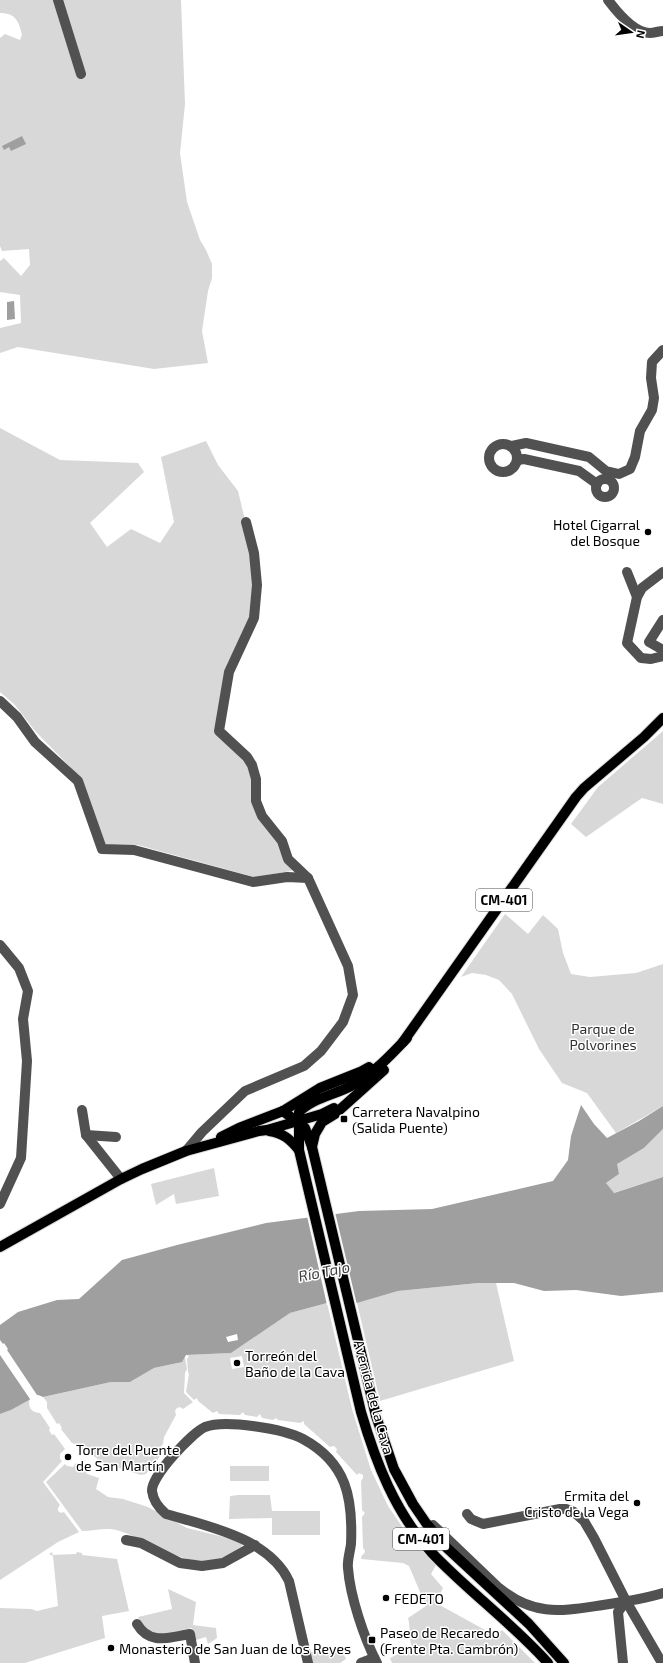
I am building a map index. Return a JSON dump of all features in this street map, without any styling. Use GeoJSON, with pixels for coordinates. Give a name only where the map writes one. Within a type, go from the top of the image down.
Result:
{"type":"FeatureCollection","features":[{"type":"Feature","properties":{"kind":"main road","name":"CM-401"},"geometry":{"type":"LineString","coordinates":[[312,1147],[318,1128],[385,1069],[576,797],[584,788],[644,737],[663,718]]}},
{"type":"Feature","properties":{"kind":"main road","name":"CM-401"},"geometry":{"type":"LineString","coordinates":[[299,1150],[299,1112],[306,1105],[350,1086],[366,1076],[382,1064],[407,1038]]}},
{"type":"Feature","properties":{"kind":"main road"},"geometry":{"type":"LineString","coordinates":[[205,1145],[239,1128],[283,1111],[320,1088],[366,1069],[407,1038]]}},
{"type":"Feature","properties":{"kind":"main road"},"geometry":{"type":"LineString","coordinates":[[0,1247],[121,1179],[186,1151],[322,1114],[353,1098]]}},
{"type":"Feature","properties":{"kind":"main road"},"geometry":{"type":"LineString","coordinates":[[283,1111],[298,1121],[305,1128],[312,1147]]}},
{"type":"Feature","properties":{"kind":"main road"},"geometry":{"type":"LineString","coordinates":[[267,1130],[277,1132],[288,1137],[299,1150]]}},
{"type":"Feature","properties":{"kind":"main road","name":"Avenida de la Cava"},"geometry":{"type":"LineString","coordinates":[[312,1147],[376,1416],[394,1469],[413,1504],[426,1523],[447,1548],[529,1624],[564,1663]]}},
{"type":"Feature","properties":{"kind":"main road","name":"Avenida de la Cava"},"geometry":{"type":"LineString","coordinates":[[299,1150],[361,1412],[374,1454],[388,1488],[403,1515],[431,1551],[548,1663]]}},
{"type":"Feature","properties":{"kind":"street"},"geometry":{"type":"LineString","coordinates":[[58,0],[82,74]]}},
{"type":"Feature","properties":{"kind":"street"},"geometry":{"type":"LineString","coordinates":[[608,0],[619,14],[634,26],[649,33],[663,31]]}},
{"type":"Feature","properties":{"kind":"street"},"geometry":{"type":"LineString","coordinates":[[512,446],[526,443],[589,457],[606,471],[620,474],[630,469],[635,457],[640,431],[652,410],[654,398],[651,378],[652,362],[663,350]]}},
{"type":"Feature","properties":{"kind":"street"},"geometry":{"type":"LineString","coordinates":[[504,443],[512,446],[517,452],[518,460],[514,468],[506,472],[498,472],[489,462],[490,453],[495,446],[504,443]]}},
{"type":"Feature","properties":{"kind":"street"},"geometry":{"type":"LineString","coordinates":[[518,460],[524,459],[579,471],[597,484]]}},
{"type":"Feature","properties":{"kind":"street"},"geometry":{"type":"LineString","coordinates":[[186,1151],[202,1132],[245,1091],[304,1066],[321,1051],[343,1022],[353,995],[348,966],[308,878],[288,859],[282,841],[262,816],[256,801],[256,779],[252,765],[247,757],[219,731],[230,672],[254,618],[257,585],[254,553],[246,522]]}},
{"type":"Feature","properties":{"kind":"street"},"geometry":{"type":"LineString","coordinates":[[627,572],[637,597]]}},
{"type":"Feature","properties":{"kind":"street"},"geometry":{"type":"LineString","coordinates":[[663,572],[642,588],[637,597],[627,643],[641,658],[651,659],[663,656]]}},
{"type":"Feature","properties":{"kind":"street"},"geometry":{"type":"LineString","coordinates":[[663,620],[649,642],[663,650]]}},
{"type":"Feature","properties":{"kind":"street"},"geometry":{"type":"LineString","coordinates":[[0,701],[17,717],[35,742],[78,781],[102,849],[134,850],[253,882],[286,877],[308,878]]}},
{"type":"Feature","properties":{"kind":"street"},"geometry":{"type":"LineString","coordinates":[[0,945],[19,968],[28,991],[23,1019],[27,1061],[21,1158],[0,1204]]}},
{"type":"Feature","properties":{"kind":"street"},"geometry":{"type":"LineString","coordinates":[[82,1110],[86,1135],[121,1179]]}},
{"type":"Feature","properties":{"kind":"street"},"geometry":{"type":"LineString","coordinates":[[86,1135],[116,1137]]}},
{"type":"Feature","properties":{"kind":"street"},"geometry":{"type":"LineString","coordinates":[[308,1663],[287,1577],[269,1555],[246,1539],[166,1514],[159,1508],[152,1490],[155,1480],[168,1462],[187,1441],[205,1428],[219,1425],[275,1430],[290,1433],[323,1452],[333,1464],[343,1480],[349,1494],[351,1546],[347,1566],[351,1590],[376,1660],[361,1663]]}},
{"type":"Feature","properties":{"kind":"street","name":"Avenida de la Cava"},"geometry":{"type":"LineString","coordinates":[[413,1504],[461,1554],[510,1597],[526,1605],[559,1611],[626,1601],[663,1593]]}},
{"type":"Feature","properties":{"kind":"street"},"geometry":{"type":"LineString","coordinates":[[467,1514],[471,1519],[483,1524],[560,1509],[566,1509],[574,1512],[584,1521],[594,1538],[626,1601],[662,1663]]}},
{"type":"Feature","properties":{"kind":"street"},"geometry":{"type":"LineString","coordinates":[[126,1540],[141,1543],[180,1563],[202,1566],[223,1563],[255,1545]]}},
{"type":"Feature","properties":{"kind":"street"},"geometry":{"type":"LineString","coordinates":[[623,1663],[618,1612],[626,1601]]}},
{"type":"Feature","properties":{"kind":"street"},"geometry":{"type":"LineString","coordinates":[[137,1624],[149,1636],[157,1640],[190,1634],[195,1663]]}},
{"type":"Feature","properties":{"kind":"green space"},"geometry":{"type":"Polygon","coordinates":[[[0,0],[181,0],[185,104],[180,153],[187,202],[200,240],[212,264],[212,278],[208,291],[202,331],[208,363],[154,369],[18,347],[0,353],[0,328],[21,323],[20,295],[0,292],[0,261],[4,258],[21,276],[30,265],[29,249],[2,251],[0,246],[0,38],[5,34],[20,40],[22,35],[20,26],[16,19],[5,13],[0,13],[0,0]]]}},
{"type":"Feature","properties":{"kind":"green space"},"geometry":{"type":"Polygon","coordinates":[[[0,428],[60,460],[138,463],[144,472],[90,523],[107,547],[131,529],[160,543],[174,522],[161,457],[206,441],[218,465],[238,491],[253,553],[253,618],[229,672],[219,731],[246,757],[256,801],[294,867],[291,871],[254,877],[138,845],[104,845],[85,787],[76,773],[36,732],[14,704],[0,692],[0,428]]]}},
{"type":"Feature","properties":{"kind":"green space"},"geometry":{"type":"Polygon","coordinates":[[[663,731],[663,804],[642,798],[586,837],[571,824],[598,787],[663,731]]]}},
{"type":"Feature","properties":{"kind":"green space","name":"Parque de Polvorines"},"geometry":{"type":"Polygon","coordinates":[[[505,914],[528,934],[543,915],[558,929],[563,953],[571,974],[590,977],[636,973],[663,964],[663,1106],[616,1133],[587,1093],[562,1083],[539,1049],[512,994],[499,980],[486,975],[472,973],[461,977],[505,914]]]}},
{"type":"Feature","properties":{"kind":"green space"},"geometry":{"type":"Polygon","coordinates":[[[663,1129],[663,1177],[613,1193],[606,1183],[619,1174],[616,1164],[644,1148],[663,1129]]]}},
{"type":"Feature","properties":{"kind":"green space"},"geometry":{"type":"Polygon","coordinates":[[[214,1168],[219,1196],[176,1204],[174,1194],[156,1205],[151,1184],[214,1168]]]}},
{"type":"Feature","properties":{"kind":"green space"},"geometry":{"type":"Polygon","coordinates":[[[478,1283],[496,1283],[514,1361],[380,1401],[357,1303],[398,1291],[478,1283]]]}},
{"type":"Feature","properties":{"kind":"green space"},"geometry":{"type":"Polygon","coordinates":[[[327,1303],[352,1409],[371,1470],[388,1506],[410,1538],[436,1565],[431,1574],[443,1588],[436,1603],[496,1636],[502,1630],[535,1663],[392,1663],[390,1658],[412,1647],[408,1618],[426,1606],[409,1566],[403,1563],[361,1559],[365,1551],[363,1548],[362,1517],[365,1513],[362,1510],[361,1481],[363,1475],[359,1473],[357,1475],[336,1452],[337,1449],[334,1446],[330,1447],[304,1424],[304,1421],[300,1423],[278,1420],[276,1418],[273,1420],[262,1418],[260,1414],[257,1417],[245,1415],[243,1412],[240,1415],[219,1414],[217,1411],[213,1413],[198,1401],[197,1398],[194,1400],[186,1392],[189,1374],[187,1359],[189,1356],[187,1355],[231,1353],[290,1313],[327,1303]],[[242,1356],[230,1358],[232,1369],[244,1367],[242,1356]]]}},
{"type":"Feature","properties":{"kind":"green space"},"geometry":{"type":"Polygon","coordinates":[[[185,1357],[187,1369],[185,1373],[184,1393],[193,1402],[183,1409],[180,1407],[177,1408],[175,1411],[176,1415],[164,1437],[163,1444],[157,1451],[161,1455],[146,1474],[141,1475],[103,1463],[79,1445],[72,1443],[61,1429],[62,1428],[59,1423],[57,1424],[47,1408],[47,1402],[43,1397],[111,1382],[130,1382],[154,1368],[177,1363],[185,1357]]]}},
{"type":"Feature","properties":{"kind":"green space"},"geometry":{"type":"Polygon","coordinates":[[[30,1399],[29,1405],[31,1409],[40,1413],[50,1428],[49,1430],[52,1435],[54,1434],[65,1449],[60,1454],[60,1459],[62,1461],[43,1482],[60,1505],[58,1511],[61,1513],[64,1512],[79,1532],[58,1542],[0,1580],[0,1414],[11,1410],[30,1399]]]}},
{"type":"Feature","properties":{"kind":"green space"},"geometry":{"type":"Polygon","coordinates":[[[76,1463],[84,1469],[87,1474],[99,1478],[96,1489],[108,1497],[123,1499],[148,1507],[187,1528],[236,1540],[243,1545],[223,1558],[209,1561],[195,1560],[181,1557],[129,1534],[116,1530],[104,1529],[82,1531],[46,1482],[65,1464],[73,1467],[76,1463]]]}},
{"type":"Feature","properties":{"kind":"green space"},"geometry":{"type":"Polygon","coordinates":[[[230,1466],[269,1466],[269,1481],[230,1481],[230,1466]]]}},
{"type":"Feature","properties":{"kind":"green space"},"geometry":{"type":"Polygon","coordinates":[[[270,1495],[272,1511],[320,1511],[320,1535],[272,1535],[272,1518],[229,1519],[230,1496],[270,1495]]]}},
{"type":"Feature","properties":{"kind":"green space"},"geometry":{"type":"Polygon","coordinates":[[[52,1552],[53,1555],[76,1554],[77,1552],[82,1553],[82,1555],[117,1559],[129,1611],[102,1616],[105,1638],[25,1663],[0,1663],[0,1608],[31,1609],[37,1611],[58,1606],[53,1556],[49,1554],[52,1552]]]}},
{"type":"Feature","properties":{"kind":"green space"},"geometry":{"type":"Polygon","coordinates":[[[168,1589],[196,1602],[193,1625],[216,1628],[217,1638],[208,1644],[206,1637],[193,1641],[192,1628],[156,1636],[141,1624],[138,1617],[172,1609],[168,1589]]]}},
{"type":"Feature","properties":{"kind":"green space"},"geometry":{"type":"Polygon","coordinates":[[[348,1646],[348,1653],[344,1655],[346,1659],[340,1663],[312,1663],[306,1653],[348,1646]]]}},
{"type":"Feature","properties":{"kind":"water"},"geometry":{"type":"Polygon","coordinates":[[[22,136],[26,144],[11,151],[9,147],[4,150],[2,146],[22,136]]]}},
{"type":"Feature","properties":{"kind":"water"},"geometry":{"type":"Polygon","coordinates":[[[14,301],[15,319],[7,320],[7,302],[14,301]]]}},
{"type":"Feature","properties":{"kind":"water","name":"Río Tajo"},"geometry":{"type":"Polygon","coordinates":[[[581,1105],[594,1124],[607,1138],[663,1106],[663,1129],[644,1148],[617,1164],[619,1174],[606,1183],[614,1193],[663,1177],[663,1292],[621,1296],[576,1290],[544,1291],[514,1283],[478,1283],[398,1291],[357,1303],[327,1303],[290,1313],[231,1353],[186,1355],[182,1362],[154,1368],[130,1382],[111,1382],[43,1397],[38,1395],[11,1410],[0,1414],[0,1325],[18,1312],[57,1300],[79,1299],[122,1260],[266,1223],[359,1211],[432,1209],[553,1181],[568,1160],[571,1136],[581,1105]],[[237,1334],[226,1337],[228,1342],[238,1340],[237,1334]]]}},
{"type":"Feature","properties":{"kind":"pier"},"geometry":{"type":"Polygon","coordinates":[[[335,1212],[357,1305],[327,1305],[307,1216],[335,1212]]]}},
{"type":"Feature","properties":{"kind":"pier"},"geometry":{"type":"Polygon","coordinates":[[[0,1340],[3,1344],[4,1343],[8,1349],[7,1350],[37,1395],[45,1398],[38,1397],[29,1402],[30,1399],[0,1355],[0,1340]]]}},
{"type":"Feature","properties":{"kind":"place","name":"Hotel Cigarral del Bosque"},"geometry":{"type":"Point","coordinates":[648,532]}},
{"type":"Feature","properties":{"kind":"place","name":"Carretera Navalpino (Salida Puente)"},"geometry":{"type":"Point","coordinates":[344,1119]}},
{"type":"Feature","properties":{"kind":"place","name":"Torreón del Baño de la Cava"},"geometry":{"type":"Point","coordinates":[237,1363]}},
{"type":"Feature","properties":{"kind":"place","name":"Torre del Puente de San Martín"},"geometry":{"type":"Point","coordinates":[68,1457]}},
{"type":"Feature","properties":{"kind":"place","name":"Ermita del Cristo de la Vega"},"geometry":{"type":"Point","coordinates":[637,1503]}},
{"type":"Feature","properties":{"kind":"place","name":"FEDETO"},"geometry":{"type":"Point","coordinates":[386,1598]}},
{"type":"Feature","properties":{"kind":"place","name":"Paseo de Recaredo (Frente Pta. Cambrón)"},"geometry":{"type":"Point","coordinates":[372,1640]}},
{"type":"Feature","properties":{"kind":"place","name":"Monasterio de San Juan de los Reyes"},"geometry":{"type":"Point","coordinates":[111,1648]}}]}
